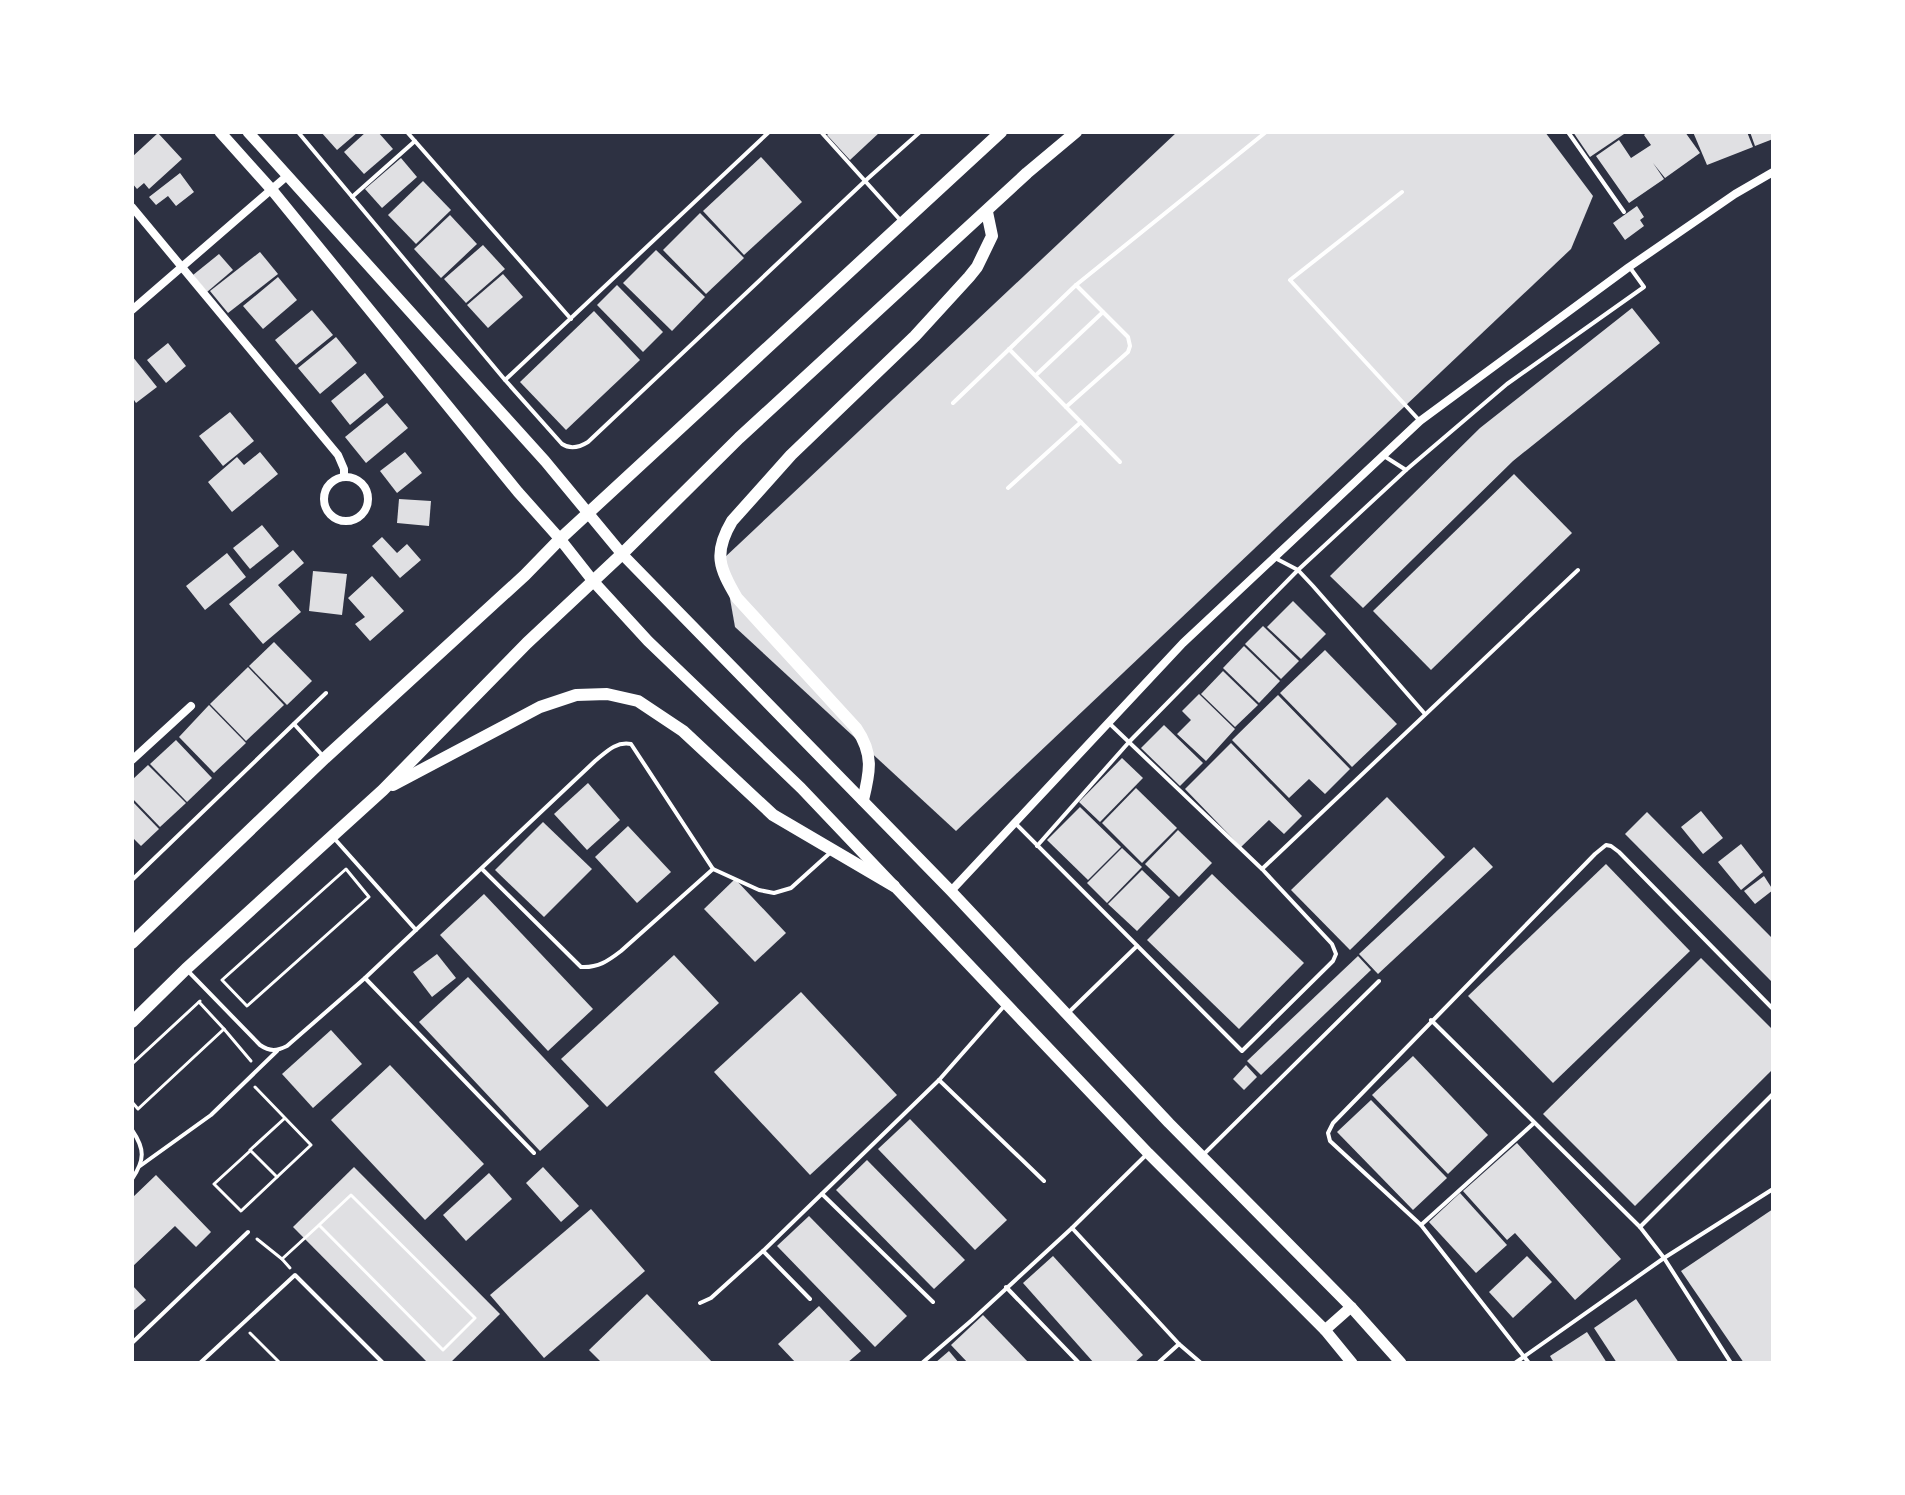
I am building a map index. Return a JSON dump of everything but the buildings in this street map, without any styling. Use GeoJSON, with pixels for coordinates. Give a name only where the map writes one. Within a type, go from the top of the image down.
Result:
{"type":"FeatureCollection","features":[{"type":"Feature","properties":{"kind":"main road"},"geometry":{"type":"LineString","coordinates":[[220,132],[272,190],[518,492],[648,641],[801,788],[1148,1153],[1325,1330],[1352,1363]]}},
{"type":"Feature","properties":{"kind":"main road"},"geometry":{"type":"LineString","coordinates":[[248,132],[590,513],[622,554],[951,891],[1066,1015],[1351,1307],[1401,1363]]}},
{"type":"Feature","properties":{"kind":"main road"},"geometry":{"type":"LineString","coordinates":[[132,943],[325,758],[1001,132]]}},
{"type":"Feature","properties":{"kind":"main road"},"geometry":{"type":"LineString","coordinates":[[132,1022],[383,790],[527,643],[739,438],[1027,173],[1076,132]]}},
{"type":"Feature","properties":{"kind":"main road"},"geometry":{"type":"LineString","coordinates":[[863,800],[870,773],[865,740],[737,598],[724,577],[720,561],[722,546],[732,521],[791,455],[915,336],[977,267],[992,236],[987,212]]}},
{"type":"Feature","properties":{"kind":"main road"},"geometry":{"type":"LineString","coordinates":[[383,790],[540,707],[576,695],[607,694],[638,701],[683,731],[773,815],[894,886]]}},
{"type":"Feature","properties":{"kind":"main road"},"geometry":{"type":"LineString","coordinates":[[1325,1330],[1351,1307]]}},
{"type":"Feature","properties":{"kind":"street"},"geometry":{"type":"LineString","coordinates":[[951,891],[1183,643],[1420,421],[1629,267],[1735,194],[1773,172]]}},
{"type":"Feature","properties":{"kind":"street"},"geometry":{"type":"LineString","coordinates":[[132,310],[287,176]]}},
{"type":"Feature","properties":{"kind":"street"},"geometry":{"type":"LineString","coordinates":[[132,207],[338,455],[344,477]]}},
{"type":"Feature","properties":{"kind":"street"},"geometry":{"type":"LineString","coordinates":[[344,477],[358,480],[367,498],[358,517],[344,520],[330,514],[324,501],[327,487],[344,477]]}},
{"type":"Feature","properties":{"kind":"street"},"geometry":{"type":"LineString","coordinates":[[132,760],[191,706]]}},
{"type":"Feature","properties":{"kind":"lane"},"geometry":{"type":"LineString","coordinates":[[298,132],[505,380],[562,444],[570,447],[583,445],[920,132]]}},
{"type":"Feature","properties":{"kind":"lane"},"geometry":{"type":"LineString","coordinates":[[407,132],[571,319]]}},
{"type":"Feature","properties":{"kind":"lane"},"geometry":{"type":"LineString","coordinates":[[505,380],[769,132]]}},
{"type":"Feature","properties":{"kind":"lane"},"geometry":{"type":"LineString","coordinates":[[821,132],[902,222]]}},
{"type":"Feature","properties":{"kind":"lane"},"geometry":{"type":"LineString","coordinates":[[953,403],[1076,285],[1266,132]]}},
{"type":"Feature","properties":{"kind":"lane"},"geometry":{"type":"LineString","coordinates":[[1568,132],[1624,212]]}},
{"type":"Feature","properties":{"kind":"lane"},"geometry":{"type":"LineString","coordinates":[[352,197],[415,141]]}},
{"type":"Feature","properties":{"kind":"lane"},"geometry":{"type":"LineString","coordinates":[[1402,192],[1290,280],[1420,421]]}},
{"type":"Feature","properties":{"kind":"lane"},"geometry":{"type":"LineString","coordinates":[[1037,846],[1129,742],[1298,570],[1406,470],[1507,384],[1644,287],[1629,267]]}},
{"type":"Feature","properties":{"kind":"lane"},"geometry":{"type":"LineString","coordinates":[[1066,407],[1128,352],[1130,346],[1128,337],[1076,285]]}},
{"type":"Feature","properties":{"kind":"lane"},"geometry":{"type":"LineString","coordinates":[[1036,375],[1103,312]]}},
{"type":"Feature","properties":{"kind":"lane"},"geometry":{"type":"LineString","coordinates":[[1009,349],[1120,462]]}},
{"type":"Feature","properties":{"kind":"lane"},"geometry":{"type":"LineString","coordinates":[[1008,488],[1081,422]]}},
{"type":"Feature","properties":{"kind":"lane"},"geometry":{"type":"LineString","coordinates":[[1383,456],[1406,470]]}},
{"type":"Feature","properties":{"kind":"lane"},"geometry":{"type":"LineString","coordinates":[[1275,558],[1298,570],[1425,714]]}},
{"type":"Feature","properties":{"kind":"lane"},"geometry":{"type":"LineString","coordinates":[[1262,869],[1578,570]]}},
{"type":"Feature","properties":{"kind":"lane"},"geometry":{"type":"LineString","coordinates":[[132,880],[326,693]]}},
{"type":"Feature","properties":{"kind":"lane"},"geometry":{"type":"LineString","coordinates":[[1015,823],[1242,1051],[1333,961],[1336,954],[1332,944],[1262,869],[1108,722]]}},
{"type":"Feature","properties":{"kind":"lane"},"geometry":{"type":"LineString","coordinates":[[294,724],[325,758]]}},
{"type":"Feature","properties":{"kind":"lane"},"geometry":{"type":"LineString","coordinates":[[140,1166],[211,1115],[277,1051],[287,1046],[365,978],[595,761],[616,745],[623,742],[631,744],[713,869],[759,890],[774,893],[791,888],[833,850]]}},
{"type":"Feature","properties":{"kind":"lane"},"geometry":{"type":"LineString","coordinates":[[333,837],[416,930]]}},
{"type":"Feature","properties":{"kind":"lane"},"geometry":{"type":"LineString","coordinates":[[1529,1363],[1421,1225],[1330,1141],[1328,1133],[1333,1123],[1606,845],[1619,852],[1772,1007]]}},
{"type":"Feature","properties":{"kind":"lane"},"geometry":{"type":"LineString","coordinates":[[482,869],[581,967],[592,967],[607,962],[621,951],[713,869]]}},
{"type":"Feature","properties":{"kind":"lane"},"geometry":{"type":"LineString","coordinates":[[1066,1015],[1137,946]]}},
{"type":"Feature","properties":{"kind":"lane"},"geometry":{"type":"LineString","coordinates":[[186,969],[260,1045],[277,1051]]}},
{"type":"Feature","properties":{"kind":"lane"},"geometry":{"type":"LineString","coordinates":[[365,978],[534,1153]]}},
{"type":"Feature","properties":{"kind":"lane"},"geometry":{"type":"LineString","coordinates":[[1202,1156],[1379,981]]}},
{"type":"Feature","properties":{"kind":"lane"},"geometry":{"type":"LineString","coordinates":[[700,1303],[711,1298],[763,1251],[939,1080],[1007,1003]]}},
{"type":"Feature","properties":{"kind":"lane"},"geometry":{"type":"LineString","coordinates":[[1431,1020],[1640,1227],[1664,1258],[1731,1363]]}},
{"type":"Feature","properties":{"kind":"lane"},"geometry":{"type":"LineString","coordinates":[[939,1080],[1044,1181]]}},
{"type":"Feature","properties":{"kind":"lane"},"geometry":{"type":"LineString","coordinates":[[1640,1227],[1773,1094]]}},
{"type":"Feature","properties":{"kind":"lane"},"geometry":{"type":"LineString","coordinates":[[1421,1225],[1534,1123]]}},
{"type":"Feature","properties":{"kind":"lane"},"geometry":{"type":"LineString","coordinates":[[132,1130],[143,1156],[132,1179]]}},
{"type":"Feature","properties":{"kind":"lane"},"geometry":{"type":"LineString","coordinates":[[922,1363],[1072,1228],[1148,1153]]}},
{"type":"Feature","properties":{"kind":"lane"},"geometry":{"type":"LineString","coordinates":[[1515,1363],[1664,1258],[1773,1189]]}},
{"type":"Feature","properties":{"kind":"lane"},"geometry":{"type":"LineString","coordinates":[[822,1194],[933,1302]]}},
{"type":"Feature","properties":{"kind":"lane"},"geometry":{"type":"LineString","coordinates":[[1072,1228],[1179,1344],[1201,1363]]}},
{"type":"Feature","properties":{"kind":"lane"},"geometry":{"type":"LineString","coordinates":[[132,1343],[248,1232]]}},
{"type":"Feature","properties":{"kind":"lane"},"geometry":{"type":"LineString","coordinates":[[763,1251],[810,1299]]}},
{"type":"Feature","properties":{"kind":"lane"},"geometry":{"type":"LineString","coordinates":[[200,1363],[295,1275],[383,1363]]}},
{"type":"Feature","properties":{"kind":"lane"},"geometry":{"type":"LineString","coordinates":[[1006,1287],[1079,1363]]}},
{"type":"Feature","properties":{"kind":"lane"},"geometry":{"type":"LineString","coordinates":[[1158,1363],[1179,1344]]}},
{"type":"Feature","properties":{"kind":"path"},"geometry":{"type":"LineString","coordinates":[[346,869],[369,897],[247,1006],[222,980],[346,869]]}},
{"type":"Feature","properties":{"kind":"path"},"geometry":{"type":"LineString","coordinates":[[132,1064],[199,1002],[224,1029],[138,1109],[132,1102]]}},
{"type":"Feature","properties":{"kind":"path"},"geometry":{"type":"LineString","coordinates":[[285,1118],[311,1145],[241,1211],[214,1184],[250,1150],[285,1118]]}},
{"type":"Feature","properties":{"kind":"path"},"geometry":{"type":"LineString","coordinates":[[250,1150],[277,1177]]}},
{"type":"Feature","properties":{"kind":"path"},"geometry":{"type":"LineString","coordinates":[[282,1259],[351,1195],[475,1318],[443,1350],[319,1225]]}},
{"type":"Feature","properties":{"kind":"path"},"geometry":{"type":"LineString","coordinates":[[248,1232],[282,1259],[295,1275]]}},
{"type":"Feature","properties":{"kind":"path"},"geometry":{"type":"LineString","coordinates":[[242,1324],[280,1363]]}}]}
